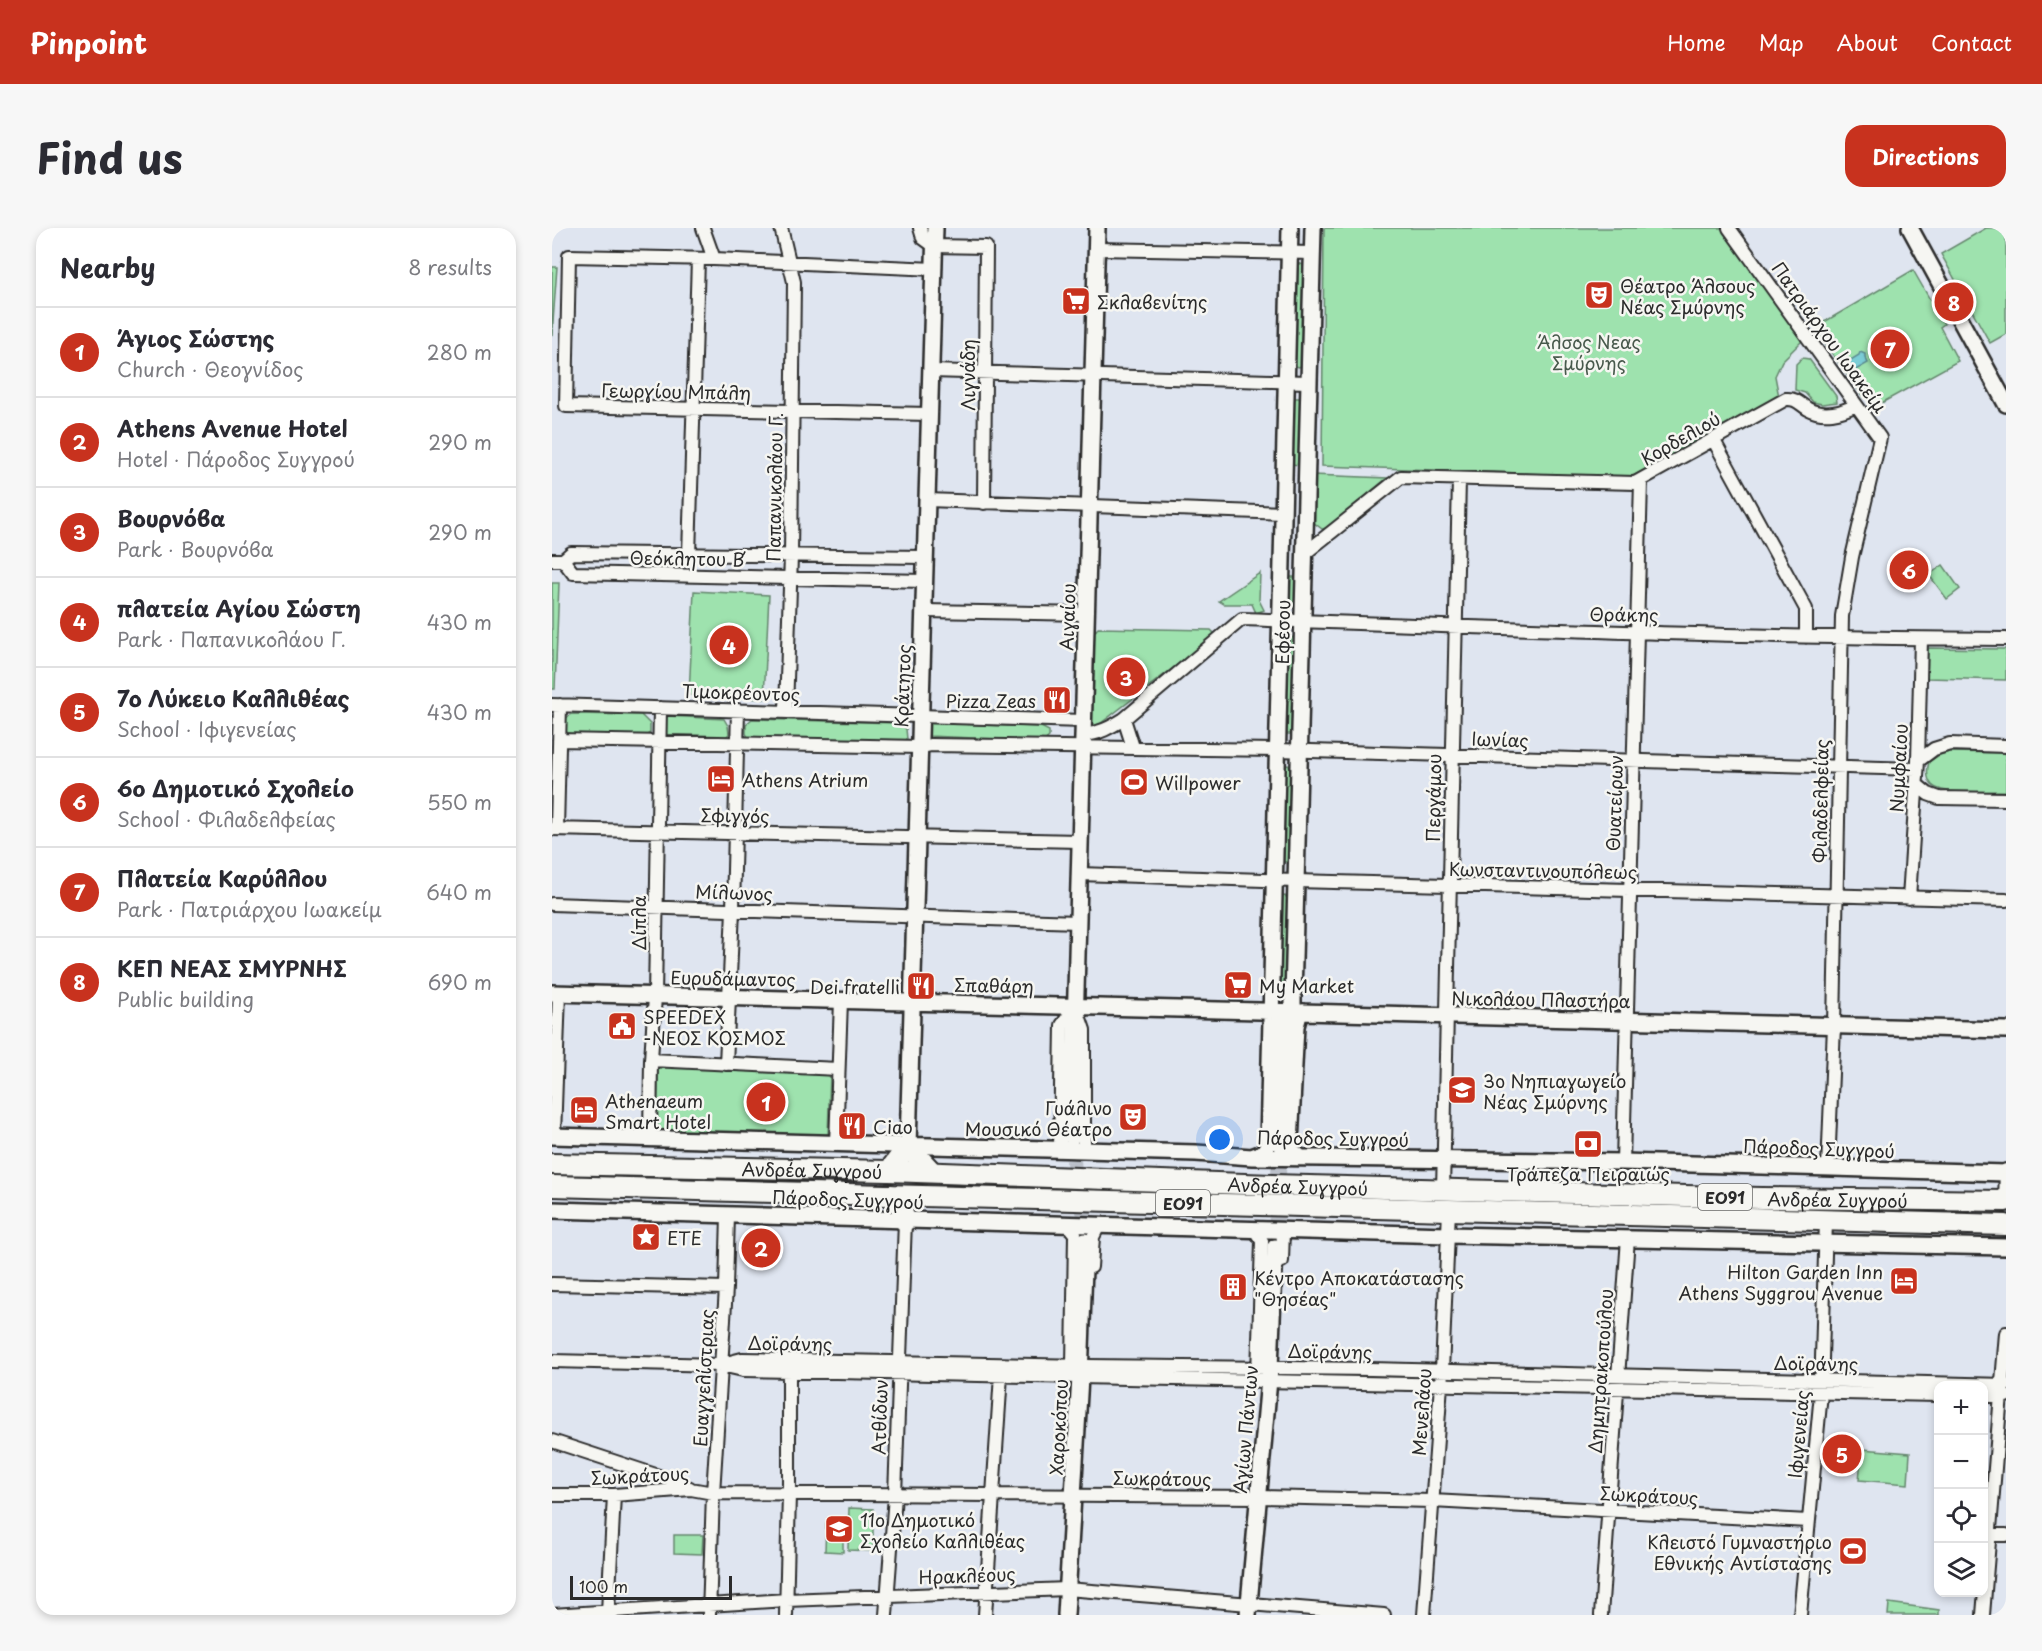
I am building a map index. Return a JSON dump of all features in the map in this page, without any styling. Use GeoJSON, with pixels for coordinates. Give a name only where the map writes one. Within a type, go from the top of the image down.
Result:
{"type":"FeatureCollection","features":[{"type":"Feature","properties":{"kind":"highway"},"geometry":{"type":"LineString","coordinates":[[889,1171],[908,1146],[932,1172]]}},
{"type":"Feature","properties":{"kind":"highway","name":"Ανδρέα Συγγρού"},"geometry":{"type":"LineString","coordinates":[[552,1164],[932,1172],[1443,1190],[2005,1201]]}},
{"type":"Feature","properties":{"kind":"highway","name":"Ανδρέα Συγγρού"},"geometry":{"type":"LineString","coordinates":[[552,1186],[2006,1225]]}},
{"type":"Feature","properties":{"kind":"highway"},"geometry":{"type":"LineString","coordinates":[[890,1195],[901,1207],[905,1221]]}},
{"type":"Feature","properties":{"kind":"highway"},"geometry":{"type":"LineString","coordinates":[[905,1221],[908,1207],[918,1196]]}},
{"type":"Feature","properties":{"kind":"street"},"geometry":{"type":"LineString","coordinates":[[703,228],[714,259]]}},
{"type":"Feature","properties":{"kind":"street","name":"Παπανικολάου Γ."},"geometry":{"type":"LineString","coordinates":[[782,228],[794,282],[794,411],[786,711]]}},
{"type":"Feature","properties":{"kind":"street"},"geometry":{"type":"LineString","coordinates":[[920,228],[922,238],[934,246]]}},
{"type":"Feature","properties":{"kind":"street","name":"Κράτητος"},"geometry":{"type":"LineString","coordinates":[[908,1146],[935,228]]}},
{"type":"Feature","properties":{"kind":"street","name":"Αιγαίου"},"geometry":{"type":"LineString","coordinates":[[1072,1137],[1097,228]]}},
{"type":"Feature","properties":{"kind":"street","name":"Εφέσου"},"geometry":{"type":"LineString","coordinates":[[1252,1157],[1264,1152],[1268,1144],[1290,228]]}},
{"type":"Feature","properties":{"kind":"street","name":"Εφέσου"},"geometry":{"type":"LineString","coordinates":[[1294,1014],[1313,228]]}},
{"type":"Feature","properties":{"kind":"street","name":"Πατριάρχου Ιωακείμ"},"geometry":{"type":"LineString","coordinates":[[1729,228],[1880,438]]}},
{"type":"Feature","properties":{"kind":"street"},"geometry":{"type":"LineString","coordinates":[[1910,228],[2006,404]]}},
{"type":"Feature","properties":{"kind":"street","name":"Λιγνάδη"},"geometry":{"type":"LineString","coordinates":[[934,246],[986,247],[984,503]]}},
{"type":"Feature","properties":{"kind":"street"},"geometry":{"type":"LineString","coordinates":[[1096,249],[1312,253]]}},
{"type":"Feature","properties":{"kind":"street","name":"Γεωργίου Μπάλη"},"geometry":{"type":"LineString","coordinates":[[698,259],[569,256],[566,406],[929,414]]}},
{"type":"Feature","properties":{"kind":"street"},"geometry":{"type":"LineString","coordinates":[[688,555],[698,259],[934,269]]}},
{"type":"Feature","properties":{"kind":"street"},"geometry":{"type":"LineString","coordinates":[[931,371],[1308,382]]}},
{"type":"Feature","properties":{"kind":"street","name":"Κορδελιού"},"geometry":{"type":"LineString","coordinates":[[1304,554],[1401,477],[1627,483],[1641,481],[1786,399],[1792,398],[1806,408],[1820,413],[1839,412],[1856,405]]}},
{"type":"Feature","properties":{"kind":"street","name":"Φιλαδελφείας"},"geometry":{"type":"LineString","coordinates":[[1828,1168],[1834,1026],[1835,896],[1843,609],[1852,557],[1880,438]]}},
{"type":"Feature","properties":{"kind":"street"},"geometry":{"type":"LineString","coordinates":[[1713,439],[1806,609],[1806,637]]}},
{"type":"Feature","properties":{"kind":"street","name":"Περγάμου"},"geometry":{"type":"LineString","coordinates":[[1443,1190],[1459,480]]}},
{"type":"Feature","properties":{"kind":"street","name":"Θυατείρων"},"geometry":{"type":"LineString","coordinates":[[1623,1162],[1641,481]]}},
{"type":"Feature","properties":{"kind":"street"},"geometry":{"type":"LineString","coordinates":[[927,500],[1283,513]]}},
{"type":"Feature","properties":{"kind":"street","name":"Θεόκλητου Β΄"},"geometry":{"type":"LineString","coordinates":[[924,581],[573,573],[557,560],[571,553],[925,557]]}},
{"type":"Feature","properties":{"kind":"street"},"geometry":{"type":"LineString","coordinates":[[924,611],[1086,614]]}},
{"type":"Feature","properties":{"kind":"street","name":"Θράκης"},"geometry":{"type":"LineString","coordinates":[[1124,719],[1242,619],[1455,628],[1841,639],[2006,639]]}},
{"type":"Feature","properties":{"kind":"street","name":"Νυμφαίου"},"geometry":{"type":"LineString","coordinates":[[1909,898],[1917,765],[1921,639]]}},
{"type":"Feature","properties":{"kind":"street"},"geometry":{"type":"LineString","coordinates":[[555,829],[555,768],[559,741],[556,705]]}},
{"type":"Feature","properties":{"kind":"street","name":"Τιμοκρέοντος"},"geometry":{"type":"LineString","coordinates":[[556,705],[921,715],[1083,734]]}},
{"type":"Feature","properties":{"kind":"street","name":"Δίπλα"},"geometry":{"type":"LineString","coordinates":[[650,1139],[651,1060],[656,996],[660,708]]}},
{"type":"Feature","properties":{"kind":"street"},"geometry":{"type":"LineString","coordinates":[[726,1064],[738,710]]}},
{"type":"Feature","properties":{"kind":"street"},"geometry":{"type":"LineString","coordinates":[[559,741],[920,747],[1094,734],[1124,719],[1133,747]]}},
{"type":"Feature","properties":{"kind":"street","name":"Ιωνίας"},"geometry":{"type":"LineString","coordinates":[[1083,734],[1133,747],[1839,767],[1917,765]]}},
{"type":"Feature","properties":{"kind":"street"},"geometry":{"type":"LineString","coordinates":[[1917,765],[1934,749],[1950,744],[2006,746]]}},
{"type":"Feature","properties":{"kind":"street"},"geometry":{"type":"LineString","coordinates":[[1916,784],[1928,794],[1939,798],[2006,799]]}},
{"type":"Feature","properties":{"kind":"street","name":"Σφιγγός"},"geometry":{"type":"LineString","coordinates":[[555,829],[1080,841]]}},
{"type":"Feature","properties":{"kind":"street","name":"Κωνσταντινουπόλεως"},"geometry":{"type":"LineString","coordinates":[[1079,874],[1296,882],[2006,900]]}},
{"type":"Feature","properties":{"kind":"street","name":"Μίλωνος"},"geometry":{"type":"LineString","coordinates":[[552,904],[1078,922]]}},
{"type":"Feature","properties":{"kind":"street"},"geometry":{"type":"LineString","coordinates":[[553,1136],[556,993]]}},
{"type":"Feature","properties":{"kind":"street","name":"Ευρυδάμαντος"},"geometry":{"type":"LineString","coordinates":[[556,993],[912,1002]]}},
{"type":"Feature","properties":{"kind":"street"},"geometry":{"type":"LineString","coordinates":[[836,1144],[841,1000]]}},
{"type":"Feature","properties":{"kind":"street","name":"Σπαθάρη"},"geometry":{"type":"LineString","coordinates":[[912,1002],[1076,1006]]}},
{"type":"Feature","properties":{"kind":"street"},"geometry":{"type":"LineString","coordinates":[[1076,1006],[1272,1011],[1299,1015],[1296,1026],[1290,1143],[1292,1151],[1300,1157]]}},
{"type":"Feature","properties":{"kind":"street","name":"Αιγαίου"},"geometry":{"type":"LineString","coordinates":[[1060,1149],[1062,1025],[1076,1006]]}},
{"type":"Feature","properties":{"kind":"street","name":"Αιγαίου"},"geometry":{"type":"LineString","coordinates":[[1076,1006],[1084,1030],[1084,1150]]}},
{"type":"Feature","properties":{"kind":"street"},"geometry":{"type":"LineString","coordinates":[[1280,1144],[1294,1014]]}},
{"type":"Feature","properties":{"kind":"street","name":"Νικολάου Πλαστήρα"},"geometry":{"type":"LineString","coordinates":[[1294,1014],[2006,1030]]}},
{"type":"Feature","properties":{"kind":"street"},"geometry":{"type":"LineString","coordinates":[[651,1060],[838,1069]]}},
{"type":"Feature","properties":{"kind":"street","name":"Πάροδος Συγγρού"},"geometry":{"type":"LineString","coordinates":[[553,1136],[1196,1153],[1252,1157],[1623,1162],[2006,1172]]}},
{"type":"Feature","properties":{"kind":"street"},"geometry":{"type":"LineString","coordinates":[[2005,1201],[2006,1172]]}},
{"type":"Feature","properties":{"kind":"street","name":"Πάροδος Συγγρού"},"geometry":{"type":"LineString","coordinates":[[552,1210],[1448,1235],[2006,1247]]}},
{"type":"Feature","properties":{"kind":"street","name":"Μενελάου"},"geometry":{"type":"LineString","coordinates":[[1424,1615],[1441,1377],[1449,1210]]}},
{"type":"Feature","properties":{"kind":"street","name":"Ευαγγελίστριας"},"geometry":{"type":"LineString","coordinates":[[710,1610],[713,1493],[726,1288],[728,1215]]}},
{"type":"Feature","properties":{"kind":"street","name":"Ιφιγενείας"},"geometry":{"type":"LineString","coordinates":[[1800,1615],[1821,1387],[1826,1220]]}},
{"type":"Feature","properties":{"kind":"street","name":"Ατθίδων"},"geometry":{"type":"LineString","coordinates":[[886,1615],[895,1495],[905,1221]]}},
{"type":"Feature","properties":{"kind":"street","name":"Χαροκόπου"},"geometry":{"type":"LineString","coordinates":[[1067,1224],[1075,1234],[1080,1369]]}},
{"type":"Feature","properties":{"kind":"street","name":"Χαροκόπου"},"geometry":{"type":"LineString","coordinates":[[1080,1369],[1093,1237],[1099,1225]]}},
{"type":"Feature","properties":{"kind":"street","name":"Αγίων Πάντων"},"geometry":{"type":"LineString","coordinates":[[1254,1229],[1262,1241],[1268,1375]]}},
{"type":"Feature","properties":{"kind":"street","name":"Αγίων Πάντων"},"geometry":{"type":"LineString","coordinates":[[1268,1375],[1283,1230]]}},
{"type":"Feature","properties":{"kind":"street","name":"Δημητρακοπούλου"},"geometry":{"type":"LineString","coordinates":[[1601,1615],[1628,1238]]}},
{"type":"Feature","properties":{"kind":"street","name":"Χαροκόπου"},"geometry":{"type":"LineString","coordinates":[[1066,1615],[1085,1241]]}},
{"type":"Feature","properties":{"kind":"street","name":"Αγίων Πάντων"},"geometry":{"type":"LineString","coordinates":[[1249,1610],[1268,1375],[1275,1247]]}},
{"type":"Feature","properties":{"kind":"street"},"geometry":{"type":"LineString","coordinates":[[552,1284],[726,1288]]}},
{"type":"Feature","properties":{"kind":"street"},"geometry":{"type":"LineString","coordinates":[[1983,1615],[2004,1391],[2006,1333]]}},
{"type":"Feature","properties":{"kind":"street","name":"Δοϊράνης"},"geometry":{"type":"LineString","coordinates":[[721,1365],[742,1359],[1001,1375],[1080,1369]]}},
{"type":"Feature","properties":{"kind":"street"},"geometry":{"type":"LineString","coordinates":[[552,1361],[721,1365]]}},
{"type":"Feature","properties":{"kind":"street","name":"Δοϊράνης"},"geometry":{"type":"LineString","coordinates":[[721,1365],[743,1370],[789,1371],[899,1368],[1080,1369],[2004,1391]]}},
{"type":"Feature","properties":{"kind":"street"},"geometry":{"type":"LineString","coordinates":[[786,1615],[789,1371]]}},
{"type":"Feature","properties":{"kind":"street"},"geometry":{"type":"LineString","coordinates":[[985,1615],[1001,1375]]}},
{"type":"Feature","properties":{"kind":"street","name":"Δοϊράνης"},"geometry":{"type":"LineString","coordinates":[[1821,1387],[1934,1395]]}},
{"type":"Feature","properties":{"kind":"street"},"geometry":{"type":"LineString","coordinates":[[1988,1395],[2004,1391]]}},
{"type":"Feature","properties":{"kind":"street"},"geometry":{"type":"LineString","coordinates":[[552,1441],[671,1480],[691,1489]]}},
{"type":"Feature","properties":{"kind":"street","name":"Σωκράτους"},"geometry":{"type":"LineString","coordinates":[[552,1496],[614,1495],[691,1489],[713,1493],[1259,1497],[1432,1501],[1808,1521]]}},
{"type":"Feature","properties":{"kind":"street"},"geometry":{"type":"LineString","coordinates":[[608,1612],[614,1495]]}},
{"type":"Feature","properties":{"kind":"street"},"geometry":{"type":"LineString","coordinates":[[1990,1535],[2006,1535]]}},
{"type":"Feature","properties":{"kind":"street","name":"Ηρακλέους"},"geometry":{"type":"LineString","coordinates":[[552,1615],[710,1610],[787,1600],[1067,1589],[1249,1610],[1384,1615]]}},
{"type":"Feature","properties":{"kind":"green space","name":"Άλσος Νεας Σμύρνης"},"geometry":{"type":"Polygon","coordinates":[[[1324,228],[1723,228],[1802,341],[1782,361],[1775,376],[1779,397],[1631,477],[1322,466],[1324,228]]]}},
{"type":"Feature","properties":{"kind":"green space"},"geometry":{"type":"Polygon","coordinates":[[[1986,228],[2006,228],[2006,334],[1990,343],[1941,254],[1986,228]]]}},
{"type":"Feature","properties":{"kind":"green space"},"geometry":{"type":"Polygon","coordinates":[[[1297,263],[1304,265],[1302,365],[1299,367],[1292,365],[1295,266],[1297,263]]]}},
{"type":"Feature","properties":{"kind":"green space"},"geometry":{"type":"Polygon","coordinates":[[[552,267],[557,267],[552,336],[552,267]]]}},
{"type":"Feature","properties":{"kind":"green space"},"geometry":{"type":"Polygon","coordinates":[[[1913,270],[1944,324],[1940,327],[1958,361],[1876,406],[1868,396],[1864,398],[1820,337],[1825,333],[1819,325],[1913,270]]]}},
{"type":"Feature","properties":{"kind":"green space"},"geometry":{"type":"Polygon","coordinates":[[[1802,358],[1809,359],[1836,396],[1837,402],[1822,404],[1813,402],[1805,393],[1795,390],[1796,364],[1802,358]]]}},
{"type":"Feature","properties":{"kind":"green space"},"geometry":{"type":"Polygon","coordinates":[[[1292,398],[1299,398],[1302,402],[1301,465],[1290,464],[1292,398]]]}},
{"type":"Feature","properties":{"kind":"green space"},"geometry":{"type":"Polygon","coordinates":[[[1312,475],[1387,478],[1327,528],[1322,529],[1313,522],[1311,516],[1312,475]]]}},
{"type":"Feature","properties":{"kind":"green space"},"geometry":{"type":"Polygon","coordinates":[[[1943,565],[1960,589],[1947,599],[1929,575],[1943,565]]]}},
{"type":"Feature","properties":{"kind":"green space"},"geometry":{"type":"Polygon","coordinates":[[[1260,573],[1259,600],[1264,610],[1256,613],[1252,604],[1224,604],[1219,601],[1260,573]]]}},
{"type":"Feature","properties":{"kind":"green space"},"geometry":{"type":"Polygon","coordinates":[[[1286,577],[1297,577],[1297,604],[1294,607],[1286,605],[1286,577]]]}},
{"type":"Feature","properties":{"kind":"green space"},"geometry":{"type":"Polygon","coordinates":[[[552,583],[559,583],[555,689],[552,689],[552,583]]]}},
{"type":"Feature","properties":{"kind":"green space"},"geometry":{"type":"Polygon","coordinates":[[[694,591],[769,595],[764,699],[689,695],[694,591]]]}},
{"type":"Feature","properties":{"kind":"green space"},"geometry":{"type":"Polygon","coordinates":[[[1098,628],[1211,630],[1216,635],[1101,723],[1093,726],[1088,721],[1092,635],[1098,628]]]}},
{"type":"Feature","properties":{"kind":"green space"},"geometry":{"type":"Polygon","coordinates":[[[1288,637],[1294,637],[1296,640],[1293,732],[1291,734],[1286,734],[1284,730],[1286,641],[1288,637]]]}},
{"type":"Feature","properties":{"kind":"green space"},"geometry":{"type":"Polygon","coordinates":[[[1928,648],[2006,649],[2006,680],[1927,678],[1928,648]]]}},
{"type":"Feature","properties":{"kind":"green space"},"geometry":{"type":"Polygon","coordinates":[[[571,714],[641,715],[650,724],[650,733],[642,738],[576,736],[566,732],[564,720],[571,714]]]}},
{"type":"Feature","properties":{"kind":"green space"},"geometry":{"type":"Polygon","coordinates":[[[667,716],[724,719],[729,734],[723,739],[666,737],[661,723],[667,716]]]}},
{"type":"Feature","properties":{"kind":"green space"},"geometry":{"type":"Polygon","coordinates":[[[752,719],[898,723],[906,729],[907,739],[899,744],[749,740],[746,724],[752,719]]]}},
{"type":"Feature","properties":{"kind":"green space"},"geometry":{"type":"Polygon","coordinates":[[[932,723],[1041,727],[1049,731],[1049,737],[1044,741],[929,736],[926,727],[932,723]]]}},
{"type":"Feature","properties":{"kind":"green space"},"geometry":{"type":"Polygon","coordinates":[[[1949,752],[2006,753],[2006,791],[1956,792],[1946,791],[1932,785],[1927,771],[1929,762],[1949,752]]]}},
{"type":"Feature","properties":{"kind":"green space"},"geometry":{"type":"Polygon","coordinates":[[[1288,765],[1291,768],[1289,860],[1281,862],[1284,766],[1288,765]]]}},
{"type":"Feature","properties":{"kind":"green space"},"geometry":{"type":"Polygon","coordinates":[[[1285,896],[1288,899],[1285,991],[1278,993],[1281,897],[1285,896]]]}},
{"type":"Feature","properties":{"kind":"green space"},"geometry":{"type":"Polygon","coordinates":[[[658,1065],[830,1071],[828,1136],[657,1130],[658,1065]]]}},
{"type":"Feature","properties":{"kind":"green space"},"geometry":{"type":"Polygon","coordinates":[[[1862,1449],[1910,1453],[1908,1484],[1859,1480],[1862,1449]]]}},
{"type":"Feature","properties":{"kind":"green space"},"geometry":{"type":"Polygon","coordinates":[[[849,1508],[873,1509],[873,1551],[848,1550],[849,1508]]]}},
{"type":"Feature","properties":{"kind":"green space"},"geometry":{"type":"Polygon","coordinates":[[[826,1523],[843,1523],[843,1552],[825,1551],[826,1523]]]}},
{"type":"Feature","properties":{"kind":"green space"},"geometry":{"type":"Polygon","coordinates":[[[674,1535],[703,1535],[702,1554],[674,1553],[674,1535]]]}},
{"type":"Feature","properties":{"kind":"green space"},"geometry":{"type":"Polygon","coordinates":[[[1889,1603],[1939,1610],[1939,1615],[1888,1615],[1889,1603]]]}},
{"type":"Feature","properties":{"kind":"water"},"geometry":{"type":"Polygon","coordinates":[[[1860,352],[1865,354],[1868,363],[1854,371],[1849,361],[1860,352]]]}},
{"type":"Feature","properties":{"kind":"tunnel"},"geometry":{"type":"LineString","coordinates":[[1072,1137],[1074,1166],[1085,1218],[1085,1237]]}},
{"type":"Feature","properties":{"kind":"tunnel"},"geometry":{"type":"LineString","coordinates":[[1275,1244],[1280,1145]]}},
{"type":"Feature","properties":{"kind":"place","name":"Θέατρο Άλσους Νέας Σμύρνης"},"geometry":{"type":"Point","coordinates":[1599,295]}},
{"type":"Feature","properties":{"kind":"place","name":"Σκλαβενίτης"},"geometry":{"type":"Point","coordinates":[1076,301]}},
{"type":"Feature","properties":{"kind":"place","name":"ΚΕΠ ΝΕΑΣ ΣΜΥΡΝΗΣ"},"geometry":{"type":"Point","coordinates":[1954,302]}},
{"type":"Feature","properties":{"kind":"place","name":"Πλατεία Καρύλλου"},"geometry":{"type":"Point","coordinates":[1890,349]}},
{"type":"Feature","properties":{"kind":"place","name":"6ο Δημοτικό Σχολείο"},"geometry":{"type":"Point","coordinates":[1909,570]}},
{"type":"Feature","properties":{"kind":"place","name":"πλατεία Αγίου Σώστη"},"geometry":{"type":"Point","coordinates":[729,645]}},
{"type":"Feature","properties":{"kind":"place","name":"Βουρνόβα"},"geometry":{"type":"Point","coordinates":[1126,677]}},
{"type":"Feature","properties":{"kind":"place","name":"Pizza Zeas"},"geometry":{"type":"Point","coordinates":[1057,700]}},
{"type":"Feature","properties":{"kind":"place","name":"Athens Atrium"},"geometry":{"type":"Point","coordinates":[721,779]}},
{"type":"Feature","properties":{"kind":"place","name":"Willpower"},"geometry":{"type":"Point","coordinates":[1134,782]}},
{"type":"Feature","properties":{"kind":"place","name":"My Market"},"geometry":{"type":"Point","coordinates":[1238,985]}},
{"type":"Feature","properties":{"kind":"place","name":"Dei fratelli"},"geometry":{"type":"Point","coordinates":[921,986]}},
{"type":"Feature","properties":{"kind":"place","name":"SPEEDEX -ΝΕΟΣ ΚΟΣΜΟΣ"},"geometry":{"type":"Point","coordinates":[622,1026]}},
{"type":"Feature","properties":{"kind":"place","name":"3ο Νηπιαγωγείο Νέας Σμύρνης"},"geometry":{"type":"Point","coordinates":[1462,1090]}},
{"type":"Feature","properties":{"kind":"place","name":"Άγιος Σώστης"},"geometry":{"type":"Point","coordinates":[766,1102]}},
{"type":"Feature","properties":{"kind":"place","name":"Athenaeum Smart Hotel"},"geometry":{"type":"Point","coordinates":[584,1110]}},
{"type":"Feature","properties":{"kind":"place","name":"Γυάλινο Μουσικό Θέατρο"},"geometry":{"type":"Point","coordinates":[1133,1117]}},
{"type":"Feature","properties":{"kind":"place","name":"Ciao"},"geometry":{"type":"Point","coordinates":[852,1126]}},
{"type":"Feature","properties":{"kind":"place","name":"Τράπεζα Πειραιώς"},"geometry":{"type":"Point","coordinates":[1588,1144]}},
{"type":"Feature","properties":{"kind":"place","name":"ETE"},"geometry":{"type":"Point","coordinates":[646,1237]}},
{"type":"Feature","properties":{"kind":"place","name":"Athens Avenue Hotel"},"geometry":{"type":"Point","coordinates":[761,1248]}},
{"type":"Feature","properties":{"kind":"place","name":"Hilton Garden Inn Athens Syggrou Avenue"},"geometry":{"type":"Point","coordinates":[1904,1281]}},
{"type":"Feature","properties":{"kind":"place","name":"Κέντρο Αποκατάστασης \"Θησέας\""},"geometry":{"type":"Point","coordinates":[1233,1287]}},
{"type":"Feature","properties":{"kind":"place","name":"7ο Λύκειο Καλλιθέας"},"geometry":{"type":"Point","coordinates":[1842,1454]}},
{"type":"Feature","properties":{"kind":"place","name":"11ο Δημοτικό Σχολείο Καλλιθέας"},"geometry":{"type":"Point","coordinates":[839,1529]}},
{"type":"Feature","properties":{"kind":"place","name":"Κλειστό Γυμναστήριο Εθνικής Αντίστασης"},"geometry":{"type":"Point","coordinates":[1853,1551]}}]}
